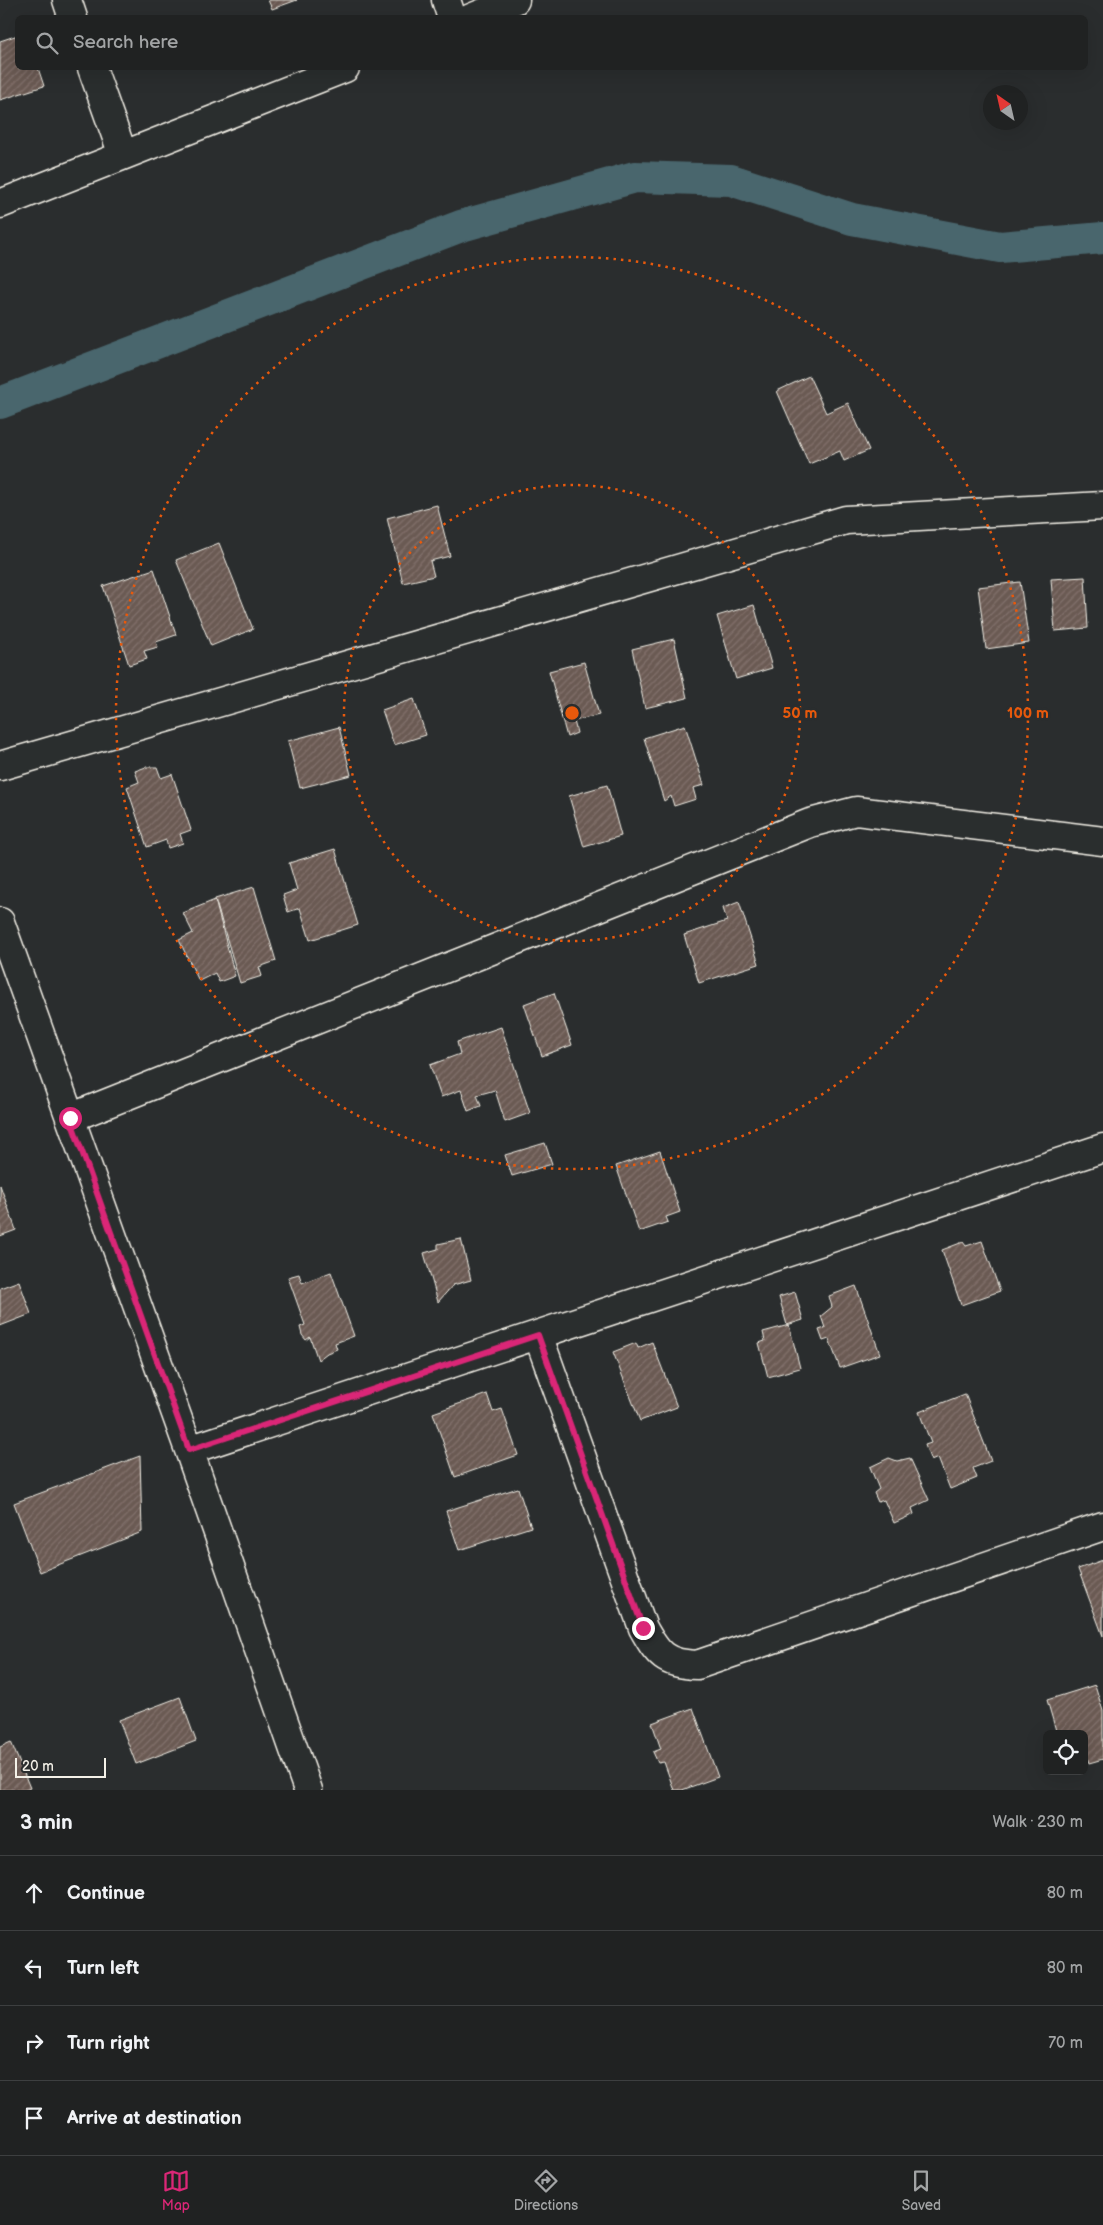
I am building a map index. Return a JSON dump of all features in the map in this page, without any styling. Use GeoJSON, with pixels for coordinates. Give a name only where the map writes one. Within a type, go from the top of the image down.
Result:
{"type":"FeatureCollection","features":[{"type":"Feature","properties":{"kind":"street"},"geometry":{"type":"LineString","coordinates":[[67,0],[73,15]]}},
{"type":"Feature","properties":{"kind":"street"},"geometry":{"type":"LineString","coordinates":[[446,0],[451,15]]}},
{"type":"Feature","properties":{"kind":"street"},"geometry":{"type":"LineString","coordinates":[[478,15],[515,0]]}},
{"type":"Feature","properties":{"kind":"street"},"geometry":{"type":"LineString","coordinates":[[93,70],[124,156]]}},
{"type":"Feature","properties":{"kind":"street"},"geometry":{"type":"LineString","coordinates":[[0,204],[340,70]]}},
{"type":"Feature","properties":{"kind":"street"},"geometry":{"type":"LineString","coordinates":[[0,766],[846,520],[1103,506]]}},
{"type":"Feature","properties":{"kind":"street"},"geometry":{"type":"LineString","coordinates":[[70,1118],[810,823],[856,811],[1103,841]]}},
{"type":"Feature","properties":{"kind":"street"},"geometry":{"type":"LineString","coordinates":[[0,922],[189,1450],[308,1790]]}},
{"type":"Feature","properties":{"kind":"street"},"geometry":{"type":"LineString","coordinates":[[189,1450],[1103,1148]]}},
{"type":"Feature","properties":{"kind":"street"},"geometry":{"type":"LineString","coordinates":[[538,1335],[643,1628],[652,1646],[662,1657],[674,1664],[697,1665],[1103,1526]]}},
{"type":"Feature","properties":{"kind":"building"},"geometry":{"type":"Polygon","coordinates":[[[268,0],[297,0],[272,9],[268,0]]]}},
{"type":"Feature","properties":{"kind":"building"},"geometry":{"type":"Polygon","coordinates":[[[15,36],[15,70],[39,70],[44,86],[0,100],[0,41],[15,36]]]}},
{"type":"Feature","properties":{"kind":"building"},"geometry":{"type":"Polygon","coordinates":[[[809,376],[826,413],[848,403],[869,450],[844,461],[840,451],[809,464],[777,391],[809,376]]]}},
{"type":"Feature","properties":{"kind":"building"},"geometry":{"type":"Polygon","coordinates":[[[437,505],[450,556],[430,561],[434,576],[403,583],[387,518],[437,505]]]}},
{"type":"Feature","properties":{"kind":"building"},"geometry":{"type":"Polygon","coordinates":[[[219,543],[253,629],[211,646],[176,560],[219,543]]]}},
{"type":"Feature","properties":{"kind":"building"},"geometry":{"type":"Polygon","coordinates":[[[154,569],[176,635],[156,642],[158,647],[144,651],[147,659],[129,665],[103,586],[154,569]]]}},
{"type":"Feature","properties":{"kind":"building"},"geometry":{"type":"Polygon","coordinates":[[[1085,577],[1088,628],[1055,631],[1051,579],[1085,577]]]}},
{"type":"Feature","properties":{"kind":"building"},"geometry":{"type":"Polygon","coordinates":[[[1020,582],[1029,643],[986,649],[978,587],[1020,582]]]}},
{"type":"Feature","properties":{"kind":"building"},"geometry":{"type":"Polygon","coordinates":[[[754,605],[772,668],[736,679],[717,616],[754,605]]]}},
{"type":"Feature","properties":{"kind":"building"},"geometry":{"type":"Polygon","coordinates":[[[674,639],[687,698],[645,708],[632,649],[674,639]]]}},
{"type":"Feature","properties":{"kind":"building"},"geometry":{"type":"Polygon","coordinates":[[[584,662],[599,715],[574,721],[577,733],[567,737],[549,671],[584,662]]]}},
{"type":"Feature","properties":{"kind":"building"},"geometry":{"type":"Polygon","coordinates":[[[414,699],[426,735],[394,745],[382,710],[414,699]]]}},
{"type":"Feature","properties":{"kind":"building"},"geometry":{"type":"Polygon","coordinates":[[[685,725],[704,785],[693,788],[696,799],[674,806],[671,796],[664,801],[644,738],[685,725]]]}},
{"type":"Feature","properties":{"kind":"building"},"geometry":{"type":"Polygon","coordinates":[[[339,727],[351,775],[300,788],[288,741],[339,727]]]}},
{"type":"Feature","properties":{"kind":"building"},"geometry":{"type":"Polygon","coordinates":[[[146,767],[157,767],[161,778],[172,774],[191,830],[180,834],[183,843],[168,848],[166,840],[147,847],[127,787],[139,782],[135,771],[146,767]]]}},
{"type":"Feature","properties":{"kind":"building"},"geometry":{"type":"Polygon","coordinates":[[[607,785],[621,836],[584,847],[569,796],[607,785]]]}},
{"type":"Feature","properties":{"kind":"building"},"geometry":{"type":"Polygon","coordinates":[[[335,849],[358,925],[310,940],[300,908],[288,912],[283,895],[297,890],[289,863],[335,849]]]}},
{"type":"Feature","properties":{"kind":"building"},"geometry":{"type":"Polygon","coordinates":[[[254,887],[276,961],[259,967],[262,976],[240,983],[215,899],[254,887]]]}},
{"type":"Feature","properties":{"kind":"building"},"geometry":{"type":"Polygon","coordinates":[[[215,900],[235,976],[219,982],[215,973],[199,981],[179,940],[193,933],[183,913],[215,900]]]}},
{"type":"Feature","properties":{"kind":"building"},"geometry":{"type":"Polygon","coordinates":[[[739,902],[759,964],[699,983],[684,935],[727,921],[723,908],[739,902]]]}},
{"type":"Feature","properties":{"kind":"building"},"geometry":{"type":"Polygon","coordinates":[[[554,993],[572,1045],[542,1056],[524,1004],[554,993]]]}},
{"type":"Feature","properties":{"kind":"building"},"geometry":{"type":"Polygon","coordinates":[[[501,1027],[530,1113],[505,1122],[495,1090],[477,1095],[481,1106],[468,1111],[461,1090],[441,1097],[430,1065],[460,1054],[457,1042],[501,1027]]]}},
{"type":"Feature","properties":{"kind":"building"},"geometry":{"type":"Polygon","coordinates":[[[545,1143],[552,1164],[512,1176],[505,1155],[545,1143]]]}},
{"type":"Feature","properties":{"kind":"building"},"geometry":{"type":"Polygon","coordinates":[[[660,1151],[680,1212],[666,1217],[668,1222],[639,1232],[616,1166],[660,1151]]]}},
{"type":"Feature","properties":{"kind":"building"},"geometry":{"type":"Polygon","coordinates":[[[0,1185],[16,1230],[0,1236],[0,1185]]]}},
{"type":"Feature","properties":{"kind":"building"},"geometry":{"type":"Polygon","coordinates":[[[461,1239],[471,1280],[453,1285],[438,1302],[424,1253],[438,1249],[438,1244],[461,1239]]]}},
{"type":"Feature","properties":{"kind":"building"},"geometry":{"type":"Polygon","coordinates":[[[982,1241],[1000,1291],[961,1305],[942,1250],[963,1242],[966,1246],[982,1241]]]}},
{"type":"Feature","properties":{"kind":"building"},"geometry":{"type":"Polygon","coordinates":[[[331,1272],[354,1336],[335,1343],[337,1349],[327,1353],[318,1360],[310,1337],[306,1340],[302,1335],[300,1327],[305,1325],[288,1277],[299,1274],[302,1283],[331,1272]]]}},
{"type":"Feature","properties":{"kind":"building"},"geometry":{"type":"Polygon","coordinates":[[[19,1281],[31,1314],[0,1326],[0,1288],[19,1281]]]}},
{"type":"Feature","properties":{"kind":"building"},"geometry":{"type":"Polygon","coordinates":[[[856,1286],[880,1354],[840,1368],[829,1339],[823,1341],[819,1330],[825,1328],[821,1316],[832,1307],[829,1296],[856,1286]]]}},
{"type":"Feature","properties":{"kind":"building"},"geometry":{"type":"Polygon","coordinates":[[[795,1292],[803,1320],[787,1325],[779,1297],[795,1292]]]}},
{"type":"Feature","properties":{"kind":"building"},"geometry":{"type":"Polygon","coordinates":[[[789,1325],[800,1368],[768,1377],[759,1343],[765,1341],[763,1332],[789,1325]]]}},
{"type":"Feature","properties":{"kind":"building"},"geometry":{"type":"Polygon","coordinates":[[[652,1342],[677,1407],[640,1421],[613,1352],[636,1343],[638,1348],[652,1342]]]}},
{"type":"Feature","properties":{"kind":"building"},"geometry":{"type":"Polygon","coordinates":[[[487,1394],[493,1412],[502,1409],[518,1455],[455,1477],[433,1413],[487,1394]]]}},
{"type":"Feature","properties":{"kind":"building"},"geometry":{"type":"Polygon","coordinates":[[[965,1394],[991,1461],[973,1468],[977,1478],[950,1489],[938,1458],[931,1461],[925,1445],[931,1443],[919,1412],[965,1394]]]}},
{"type":"Feature","properties":{"kind":"building"},"geometry":{"type":"Polygon","coordinates":[[[140,1456],[142,1532],[40,1572],[14,1503],[140,1456]]]}},
{"type":"Feature","properties":{"kind":"building"},"geometry":{"type":"Polygon","coordinates":[[[889,1458],[897,1461],[910,1458],[929,1500],[912,1508],[914,1514],[894,1523],[884,1500],[878,1502],[874,1493],[879,1489],[870,1467],[889,1458]]]}},
{"type":"Feature","properties":{"kind":"building"},"geometry":{"type":"Polygon","coordinates":[[[518,1488],[531,1527],[459,1550],[446,1511],[518,1488]]]}},
{"type":"Feature","properties":{"kind":"building"},"geometry":{"type":"Polygon","coordinates":[[[1103,1560],[1103,1636],[1078,1569],[1103,1560]]]}},
{"type":"Feature","properties":{"kind":"building"},"geometry":{"type":"Polygon","coordinates":[[[1095,1685],[1103,1711],[1103,1759],[1089,1763],[1088,1730],[1056,1730],[1047,1700],[1095,1685]]]}},
{"type":"Feature","properties":{"kind":"building"},"geometry":{"type":"Polygon","coordinates":[[[180,1697],[196,1741],[136,1764],[119,1720],[180,1697]]]}},
{"type":"Feature","properties":{"kind":"building"},"geometry":{"type":"Polygon","coordinates":[[[693,1708],[718,1777],[682,1790],[674,1790],[664,1762],[658,1763],[653,1752],[661,1749],[652,1723],[693,1708]]]}},
{"type":"Feature","properties":{"kind":"building"},"geometry":{"type":"Polygon","coordinates":[[[11,1742],[30,1788],[26,1790],[0,1790],[0,1747],[11,1742]]]}},
{"type":"Feature","properties":{"kind":"waterway"},"geometry":{"type":"LineString","coordinates":[[0,403],[461,226],[635,177],[731,180],[852,219],[1000,247],[1103,238]]}},
{"type":"Feature","properties":{"kind":"route"},"geometry":{"type":"LineString","coordinates":[[70,1118],[189,1450],[538,1335],[643,1628]]}}]}
